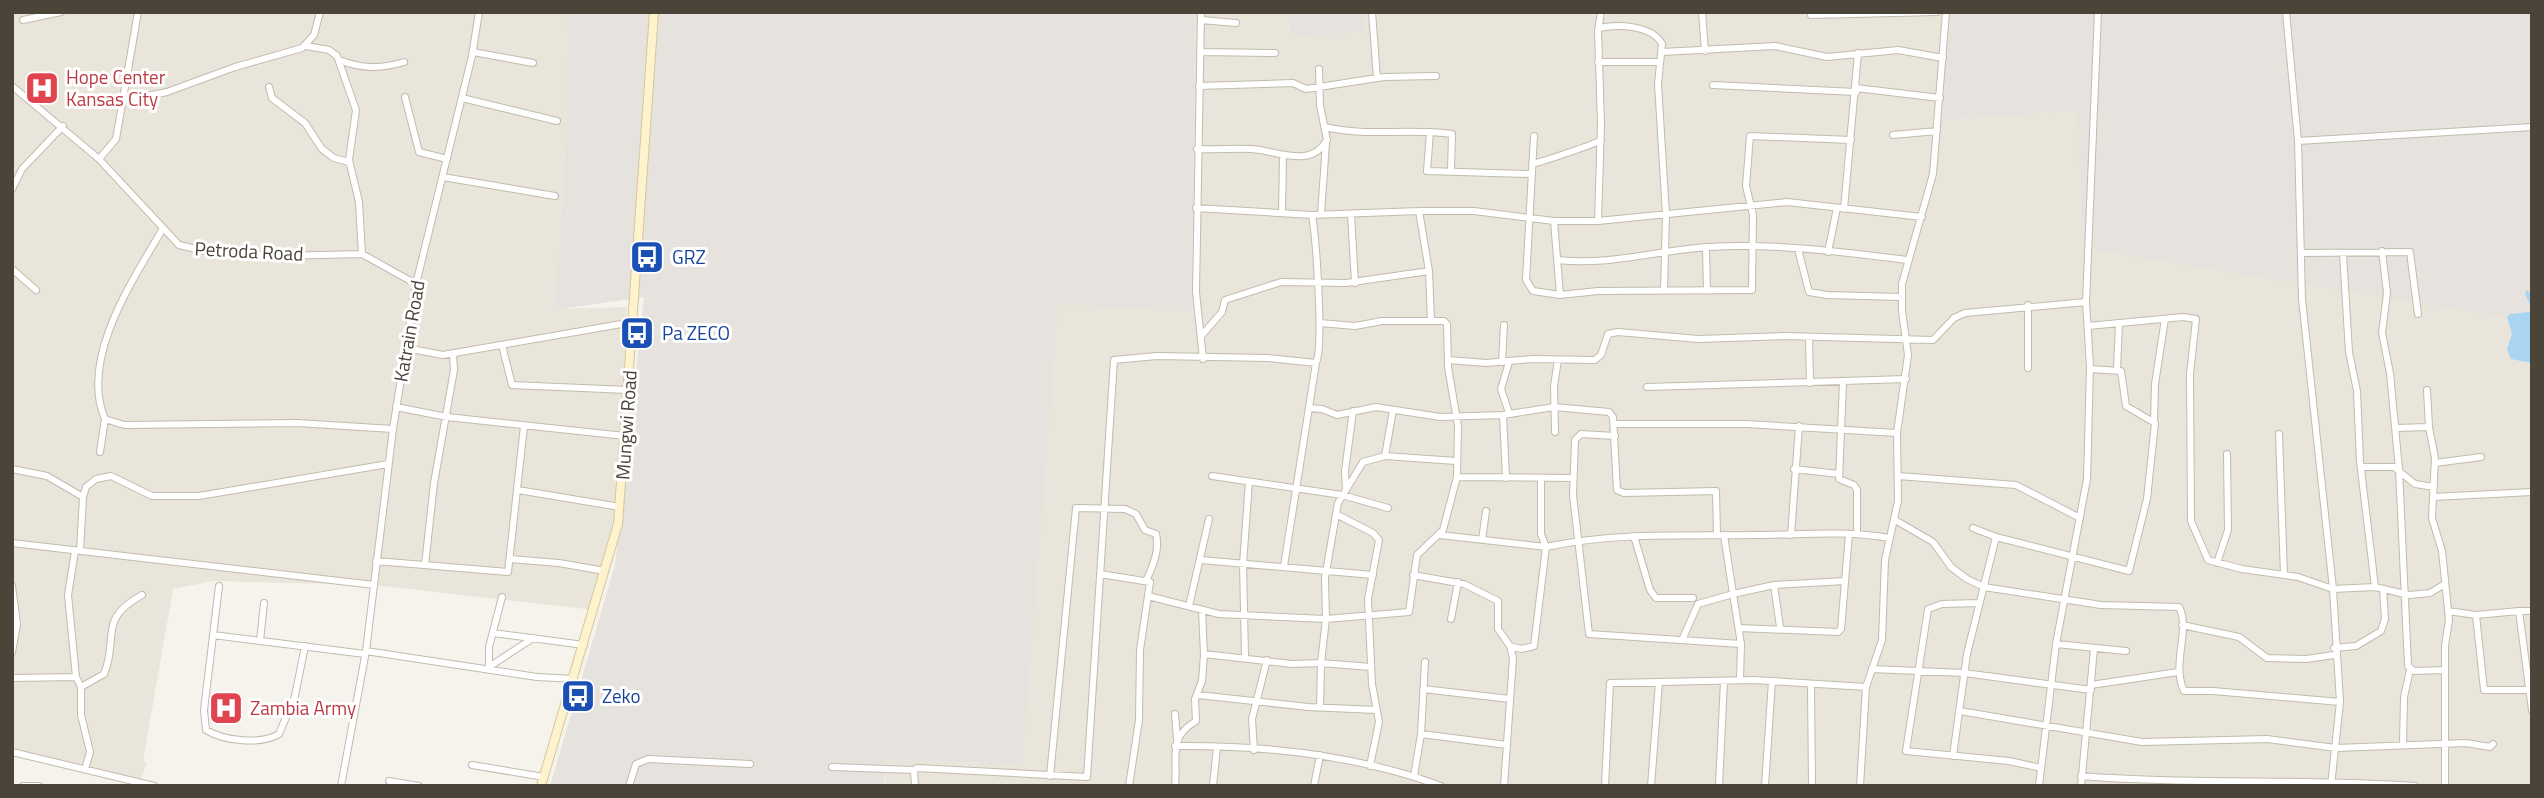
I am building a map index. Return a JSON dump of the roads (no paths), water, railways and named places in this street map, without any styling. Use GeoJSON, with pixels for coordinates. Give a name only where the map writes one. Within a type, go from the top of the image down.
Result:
{"type":"FeatureCollection","features":[{"type":"Feature","properties":{"kind":"main road","name":"Mungwi Road"},"geometry":{"type":"LineString","coordinates":[[543,783],[605,571],[620,507],[657,12]]}},
{"type":"Feature","properties":{"kind":"main road","name":"Mungwi Road"},"geometry":{"type":"LineString","coordinates":[[543,783],[621,524],[657,12]]}},
{"type":"Feature","properties":{"kind":"street"},"geometry":{"type":"LineString","coordinates":[[23,20],[61,12]]}},
{"type":"Feature","properties":{"kind":"street"},"geometry":{"type":"LineString","coordinates":[[99,159],[116,139],[138,12]]}},
{"type":"Feature","properties":{"kind":"street"},"geometry":{"type":"LineString","coordinates":[[306,46],[314,36],[320,12]]}},
{"type":"Feature","properties":{"kind":"street","name":"Katrain Road"},"geometry":{"type":"LineString","coordinates":[[341,786],[366,652],[388,464],[416,284],[473,52],[479,12]]}},
{"type":"Feature","properties":{"kind":"street"},"geometry":{"type":"LineString","coordinates":[[1372,12],[1377,78]]}},
{"type":"Feature","properties":{"kind":"street"},"geometry":{"type":"LineString","coordinates":[[1598,221],[1601,140],[1598,62],[1601,12]]}},
{"type":"Feature","properties":{"kind":"street"},"geometry":{"type":"LineString","coordinates":[[1702,12],[1705,51]]}},
{"type":"Feature","properties":{"kind":"street"},"geometry":{"type":"LineString","coordinates":[[1811,15],[1937,12]]}},
{"type":"Feature","properties":{"kind":"street"},"geometry":{"type":"LineString","coordinates":[[1860,786],[1866,687],[1882,639],[1889,538],[1895,520],[1897,433],[1906,379],[1907,339],[1901,297],[1908,260],[1933,174],[1946,12]]}},
{"type":"Feature","properties":{"kind":"street"},"geometry":{"type":"LineString","coordinates":[[2039,786],[2050,682],[2087,479],[2090,369],[2086,302],[2098,12]]}},
{"type":"Feature","properties":{"kind":"street"},"geometry":{"type":"LineString","coordinates":[[2286,12],[2298,141],[2302,299],[2333,589],[2334,652],[2340,702],[2331,783]]}},
{"type":"Feature","properties":{"kind":"street"},"geometry":{"type":"LineString","coordinates":[[1203,359],[1196,305],[1201,16],[1236,23]]}},
{"type":"Feature","properties":{"kind":"street"},"geometry":{"type":"LineString","coordinates":[[1599,28],[1643,30],[1660,39],[1662,52],[1658,84],[1666,215],[1664,291]]}},
{"type":"Feature","properties":{"kind":"street"},"geometry":{"type":"LineString","coordinates":[[122,101],[166,92],[235,67],[306,46],[331,51],[339,60],[356,110],[349,162],[359,202],[362,254],[416,284]]}},
{"type":"Feature","properties":{"kind":"street"},"geometry":{"type":"LineString","coordinates":[[1662,52],[1774,46],[1827,57],[1898,50],[1943,58]]}},
{"type":"Feature","properties":{"kind":"street"},"geometry":{"type":"LineString","coordinates":[[473,52],[533,63]]}},
{"type":"Feature","properties":{"kind":"street"},"geometry":{"type":"LineString","coordinates":[[1200,52],[1275,52]]}},
{"type":"Feature","properties":{"kind":"street"},"geometry":{"type":"LineString","coordinates":[[1828,252],[1840,208],[1851,140],[1858,53]]}},
{"type":"Feature","properties":{"kind":"street"},"geometry":{"type":"LineString","coordinates":[[339,60],[357,67],[381,68],[404,62]]}},
{"type":"Feature","properties":{"kind":"street"},"geometry":{"type":"LineString","coordinates":[[1598,62],[1660,62]]}},
{"type":"Feature","properties":{"kind":"street"},"geometry":{"type":"LineString","coordinates":[[1320,69],[1326,142],[1321,214]]}},
{"type":"Feature","properties":{"kind":"street"},"geometry":{"type":"LineString","coordinates":[[1199,86],[1293,83],[1306,89],[1377,78],[1436,76]]}},
{"type":"Feature","properties":{"kind":"street"},"geometry":{"type":"LineString","coordinates":[[1713,85],[1856,90],[1940,99]]}},
{"type":"Feature","properties":{"kind":"street","name":"Petroda Road"},"geometry":{"type":"LineString","coordinates":[[12,86],[63,126],[99,159],[162,230],[179,245],[209,253],[277,256],[362,254]]}},
{"type":"Feature","properties":{"kind":"street"},"geometry":{"type":"LineString","coordinates":[[269,87],[272,99],[305,123],[322,149],[334,158],[349,162]]}},
{"type":"Feature","properties":{"kind":"street"},"geometry":{"type":"LineString","coordinates":[[405,97],[419,152],[447,159]]}},
{"type":"Feature","properties":{"kind":"street"},"geometry":{"type":"LineString","coordinates":[[462,98],[557,121]]}},
{"type":"Feature","properties":{"kind":"street"},"geometry":{"type":"LineString","coordinates":[[12,189],[28,161],[63,126]]}},
{"type":"Feature","properties":{"kind":"street"},"geometry":{"type":"LineString","coordinates":[[1325,127],[1365,132],[1430,132],[1453,136],[1451,170]]}},
{"type":"Feature","properties":{"kind":"street"},"geometry":{"type":"LineString","coordinates":[[2298,141],[2532,127]]}},
{"type":"Feature","properties":{"kind":"street"},"geometry":{"type":"LineString","coordinates":[[1893,135],[1937,131]]}},
{"type":"Feature","properties":{"kind":"street"},"geometry":{"type":"LineString","coordinates":[[1430,132],[1427,171],[1531,174]]}},
{"type":"Feature","properties":{"kind":"street"},"geometry":{"type":"LineString","coordinates":[[1534,136],[1525,280],[1533,291],[1560,295],[1752,290],[1751,206],[1746,186],[1750,135],[1851,140]]}},
{"type":"Feature","properties":{"kind":"street"},"geometry":{"type":"LineString","coordinates":[[1532,164],[1580,146],[1594,145],[1601,140]]}},
{"type":"Feature","properties":{"kind":"street"},"geometry":{"type":"LineString","coordinates":[[1197,149],[1266,150],[1283,156],[1308,155],[1326,142]]}},
{"type":"Feature","properties":{"kind":"street"},"geometry":{"type":"LineString","coordinates":[[1282,212],[1283,156]]}},
{"type":"Feature","properties":{"kind":"street"},"geometry":{"type":"LineString","coordinates":[[443,177],[555,196]]}},
{"type":"Feature","properties":{"kind":"street"},"geometry":{"type":"LineString","coordinates":[[1196,208],[1312,215],[1474,211],[1529,218],[1598,221],[1787,202],[1922,218]]}},
{"type":"Feature","properties":{"kind":"street"},"geometry":{"type":"LineString","coordinates":[[1419,211],[1429,271],[1432,321]]}},
{"type":"Feature","properties":{"kind":"street"},"geometry":{"type":"LineString","coordinates":[[1351,214],[1355,282]]}},
{"type":"Feature","properties":{"kind":"street"},"geometry":{"type":"LineString","coordinates":[[1284,566],[1320,323],[1316,233],[1312,215]]}},
{"type":"Feature","properties":{"kind":"street"},"geometry":{"type":"LineString","coordinates":[[1554,220],[1560,295]]}},
{"type":"Feature","properties":{"kind":"street"},"geometry":{"type":"LineString","coordinates":[[100,452],[105,419],[99,398],[100,377],[115,312],[162,230]]}},
{"type":"Feature","properties":{"kind":"street"},"geometry":{"type":"LineString","coordinates":[[1559,260],[1616,259],[1666,251],[1752,247],[1908,260]]}},
{"type":"Feature","properties":{"kind":"street"},"geometry":{"type":"LineString","coordinates":[[1706,248],[1707,291]]}},
{"type":"Feature","properties":{"kind":"street"},"geometry":{"type":"LineString","coordinates":[[1798,249],[1809,292],[1901,297]]}},
{"type":"Feature","properties":{"kind":"street"},"geometry":{"type":"LineString","coordinates":[[2382,251],[2387,293],[2382,333],[2390,373],[2399,469],[2410,670],[2404,697],[2403,745]]}},
{"type":"Feature","properties":{"kind":"street"},"geometry":{"type":"LineString","coordinates":[[2301,253],[2412,253],[2418,314]]}},
{"type":"Feature","properties":{"kind":"street"},"geometry":{"type":"LineString","coordinates":[[2343,254],[2375,587]]}},
{"type":"Feature","properties":{"kind":"street"},"geometry":{"type":"LineString","coordinates":[[12,269],[36,290]]}},
{"type":"Feature","properties":{"kind":"street"},"geometry":{"type":"LineString","coordinates":[[1202,335],[1222,313],[1225,300],[1281,282],[1355,282],[1429,271]]}},
{"type":"Feature","properties":{"kind":"street"},"geometry":{"type":"LineString","coordinates":[[1448,360],[1595,360],[1601,355],[1608,334],[1618,332],[1698,339],[1936,339],[1950,321],[1965,313],[2028,305],[2086,302]]}},
{"type":"Feature","properties":{"kind":"street"},"geometry":{"type":"LineString","coordinates":[[2028,305],[2028,368]]}},
{"type":"Feature","properties":{"kind":"street"},"geometry":{"type":"LineString","coordinates":[[1973,527],[1996,537],[2129,570],[2149,484],[2155,384],[2165,319]]}},
{"type":"Feature","properties":{"kind":"street"},"geometry":{"type":"LineString","coordinates":[[2088,326],[2196,319],[2190,374],[2191,521],[2206,558],[2217,563],[2284,575],[2333,589],[2375,587],[2406,595],[2430,593],[2445,584]]}},
{"type":"Feature","properties":{"kind":"street"},"geometry":{"type":"LineString","coordinates":[[1149,596],[1202,611],[1326,619],[1409,612],[1413,575],[1420,550],[1440,535],[1447,520],[1457,477],[1458,417],[1448,360],[1446,321],[1382,321],[1355,326],[1320,323]]}},
{"type":"Feature","properties":{"kind":"street"},"geometry":{"type":"LineString","coordinates":[[405,348],[436,355],[453,354],[633,322]]}},
{"type":"Feature","properties":{"kind":"street"},"geometry":{"type":"LineString","coordinates":[[2118,370],[2119,323]]}},
{"type":"Feature","properties":{"kind":"street"},"geometry":{"type":"LineString","coordinates":[[1504,325],[1506,362],[1501,389],[1506,414],[1506,478]]}},
{"type":"Feature","properties":{"kind":"street"},"geometry":{"type":"LineString","coordinates":[[1809,337],[1810,383]]}},
{"type":"Feature","properties":{"kind":"street"},"geometry":{"type":"LineString","coordinates":[[502,345],[512,386],[628,390]]}},
{"type":"Feature","properties":{"kind":"street"},"geometry":{"type":"LineString","coordinates":[[425,565],[434,483],[447,417],[453,354]]}},
{"type":"Feature","properties":{"kind":"street"},"geometry":{"type":"LineString","coordinates":[[832,767],[914,771],[917,768],[1081,778],[1089,774],[1114,360],[1157,356],[1203,359],[1266,358],[1298,364],[1315,363]]}},
{"type":"Feature","properties":{"kind":"street"},"geometry":{"type":"LineString","coordinates":[[1555,432],[1558,360]]}},
{"type":"Feature","properties":{"kind":"street"},"geometry":{"type":"LineString","coordinates":[[2090,369],[2118,370],[2123,374],[2126,406],[2154,421]]}},
{"type":"Feature","properties":{"kind":"street"},"geometry":{"type":"LineString","coordinates":[[1647,387],[1906,379]]}},
{"type":"Feature","properties":{"kind":"street"},"geometry":{"type":"LineString","coordinates":[[1843,382],[1839,474],[1840,482],[1854,485],[1857,490],[1857,534]]}},
{"type":"Feature","properties":{"kind":"street"},"geometry":{"type":"LineString","coordinates":[[2427,390],[2435,463],[2431,518],[2440,541],[2448,611],[2445,786]]}},
{"type":"Feature","properties":{"kind":"street"},"geometry":{"type":"LineString","coordinates":[[396,407],[447,417],[625,436]]}},
{"type":"Feature","properties":{"kind":"street"},"geometry":{"type":"LineString","coordinates":[[1309,408],[1322,408],[1337,415],[1376,407],[1411,414],[1458,417],[1555,407],[1609,412],[1614,424],[1617,490],[1624,493],[1716,491],[1720,535],[1739,628],[1740,680]]}},
{"type":"Feature","properties":{"kind":"street"},"geometry":{"type":"LineString","coordinates":[[1385,456],[1393,410]]}},
{"type":"Feature","properties":{"kind":"street"},"geometry":{"type":"LineString","coordinates":[[1320,708],[1327,570],[1336,514],[1344,493],[1353,411]]}},
{"type":"Feature","properties":{"kind":"street"},"geometry":{"type":"LineString","coordinates":[[105,419],[124,425],[297,423],[393,429]]}},
{"type":"Feature","properties":{"kind":"street"},"geometry":{"type":"LineString","coordinates":[[1614,424],[1799,426],[1897,433]]}},
{"type":"Feature","properties":{"kind":"street"},"geometry":{"type":"LineString","coordinates":[[376,561],[505,573],[510,559],[524,426]]}},
{"type":"Feature","properties":{"kind":"street"},"geometry":{"type":"LineString","coordinates":[[1791,534],[1799,426]]}},
{"type":"Feature","properties":{"kind":"street"},"geometry":{"type":"LineString","coordinates":[[2395,428],[2429,427]]}},
{"type":"Feature","properties":{"kind":"street"},"geometry":{"type":"LineString","coordinates":[[2279,434],[2284,575]]}},
{"type":"Feature","properties":{"kind":"street"},"geometry":{"type":"LineString","coordinates":[[1615,436],[1578,436],[1573,478],[1577,543],[1589,634],[1683,638],[1741,644]]}},
{"type":"Feature","properties":{"kind":"street"},"geometry":{"type":"LineString","coordinates":[[2217,563],[2228,530],[2227,454]]}},
{"type":"Feature","properties":{"kind":"street"},"geometry":{"type":"LineString","coordinates":[[1344,493],[1356,479],[1363,462],[1385,456],[1456,461]]}},
{"type":"Feature","properties":{"kind":"street"},"geometry":{"type":"LineString","coordinates":[[2435,463],[2481,457]]}},
{"type":"Feature","properties":{"kind":"street"},"geometry":{"type":"LineString","coordinates":[[85,769],[90,752],[81,715],[81,687],[76,677],[68,595],[78,551],[83,497],[90,482],[111,476],[152,496],[199,496],[388,464]]}},
{"type":"Feature","properties":{"kind":"street"},"geometry":{"type":"LineString","coordinates":[[2362,467],[2399,469],[2415,484],[2434,487]]}},
{"type":"Feature","properties":{"kind":"street"},"geometry":{"type":"LineString","coordinates":[[12,469],[47,476],[83,497]]}},
{"type":"Feature","properties":{"kind":"street"},"geometry":{"type":"LineString","coordinates":[[1794,469],[1839,474]]}},
{"type":"Feature","properties":{"kind":"street"},"geometry":{"type":"LineString","coordinates":[[1212,476],[1297,491],[1344,493],[1388,508]]}},
{"type":"Feature","properties":{"kind":"street"},"geometry":{"type":"LineString","coordinates":[[1898,476],[2016,485],[2080,518]]}},
{"type":"Feature","properties":{"kind":"street"},"geometry":{"type":"LineString","coordinates":[[1457,477],[1541,480],[1573,478]]}},
{"type":"Feature","properties":{"kind":"street"},"geometry":{"type":"LineString","coordinates":[[1510,646],[1521,649],[1534,646],[1546,547],[1541,534],[1541,480]]}},
{"type":"Feature","properties":{"kind":"street"},"geometry":{"type":"LineString","coordinates":[[1245,656],[1243,564],[1248,482]]}},
{"type":"Feature","properties":{"kind":"street"},"geometry":{"type":"LineString","coordinates":[[518,490],[620,507]]}},
{"type":"Feature","properties":{"kind":"street"},"geometry":{"type":"LineString","coordinates":[[2433,497],[2532,492]]}},
{"type":"Feature","properties":{"kind":"street"},"geometry":{"type":"LineString","coordinates":[[1050,776],[1076,508],[1104,507],[1136,514],[1145,530],[1156,534],[1155,559],[1147,579]]}},
{"type":"Feature","properties":{"kind":"street"},"geometry":{"type":"LineString","coordinates":[[1482,540],[1486,511]]}},
{"type":"Feature","properties":{"kind":"street"},"geometry":{"type":"LineString","coordinates":[[1336,514],[1377,536],[1380,548],[1368,599],[1371,667],[1379,722],[1370,766]]}},
{"type":"Feature","properties":{"kind":"street"},"geometry":{"type":"LineString","coordinates":[[1189,606],[1209,519]]}},
{"type":"Feature","properties":{"kind":"street"},"geometry":{"type":"LineString","coordinates":[[1895,520],[1926,537],[1938,547],[1951,567],[1984,587],[2113,606],[2179,607],[2182,625],[2178,671],[2184,691],[2226,691],[2340,702]]}},
{"type":"Feature","properties":{"kind":"street"},"geometry":{"type":"LineString","coordinates":[[1739,628],[1780,627],[1838,632],[1841,629],[1849,534]]}},
{"type":"Feature","properties":{"kind":"street"},"geometry":{"type":"LineString","coordinates":[[1440,535],[1546,547],[1634,536],[1857,534],[1889,538]]}},
{"type":"Feature","properties":{"kind":"street"},"geometry":{"type":"LineString","coordinates":[[1634,536],[1650,590],[1656,598],[1693,598]]}},
{"type":"Feature","properties":{"kind":"street"},"geometry":{"type":"LineString","coordinates":[[1953,756],[1964,673],[1978,603],[1996,537]]}},
{"type":"Feature","properties":{"kind":"street"},"geometry":{"type":"LineString","coordinates":[[12,544],[374,585]]}},
{"type":"Feature","properties":{"kind":"street"},"geometry":{"type":"LineString","coordinates":[[510,559],[559,563],[605,571]]}},
{"type":"Feature","properties":{"kind":"street"},"geometry":{"type":"LineString","coordinates":[[1201,560],[1373,575]]}},
{"type":"Feature","properties":{"kind":"street"},"geometry":{"type":"LineString","coordinates":[[1100,574],[1147,579]]}},
{"type":"Feature","properties":{"kind":"street"},"geometry":{"type":"LineString","coordinates":[[1413,575],[1458,582],[1496,598],[1498,629],[1510,646],[1513,666],[1504,786]]}},
{"type":"Feature","properties":{"kind":"street"},"geometry":{"type":"LineString","coordinates":[[1129,786],[1139,720],[1140,649],[1150,582],[1147,579]]}},
{"type":"Feature","properties":{"kind":"street"},"geometry":{"type":"LineString","coordinates":[[1451,619],[1458,582]]}},
{"type":"Feature","properties":{"kind":"street"},"geometry":{"type":"LineString","coordinates":[[1683,638],[1698,604],[1774,585],[1845,582]]}},
{"type":"Feature","properties":{"kind":"street"},"geometry":{"type":"LineString","coordinates":[[1774,585],[1780,627]]}},
{"type":"Feature","properties":{"kind":"street"},"geometry":{"type":"LineString","coordinates":[[12,586],[17,624],[12,652]]}},
{"type":"Feature","properties":{"kind":"street"},"geometry":{"type":"LineString","coordinates":[[219,586],[204,710],[206,730],[213,734],[260,741],[279,734],[295,696],[305,646]]}},
{"type":"Feature","properties":{"kind":"street"},"geometry":{"type":"LineString","coordinates":[[2182,625],[2239,637],[2267,658],[2306,659],[2357,646],[2381,631],[2385,619],[2383,589]]}},
{"type":"Feature","properties":{"kind":"street"},"geometry":{"type":"LineString","coordinates":[[81,687],[104,674],[113,622],[124,604],[142,595]]}},
{"type":"Feature","properties":{"kind":"street"},"geometry":{"type":"LineString","coordinates":[[489,667],[502,597]]}},
{"type":"Feature","properties":{"kind":"street"},"geometry":{"type":"LineString","coordinates":[[260,641],[264,603]]}},
{"type":"Feature","properties":{"kind":"street"},"geometry":{"type":"LineString","coordinates":[[1978,603],[1942,604],[1928,609],[1906,751],[2009,761],[2041,768]]}},
{"type":"Feature","properties":{"kind":"street"},"geometry":{"type":"LineString","coordinates":[[1176,742],[1188,725],[1196,721],[1204,654],[1202,611]]}},
{"type":"Feature","properties":{"kind":"street"},"geometry":{"type":"LineString","coordinates":[[2448,611],[2476,615],[2532,611]]}},
{"type":"Feature","properties":{"kind":"street"},"geometry":{"type":"LineString","coordinates":[[2519,611],[2532,710]]}},
{"type":"Feature","properties":{"kind":"street"},"geometry":{"type":"LineString","coordinates":[[2476,615],[2484,690],[2530,690]]}},
{"type":"Feature","properties":{"kind":"street"},"geometry":{"type":"LineString","coordinates":[[493,634],[584,645]]}},
{"type":"Feature","properties":{"kind":"street"},"geometry":{"type":"LineString","coordinates":[[214,635],[489,667],[537,677],[574,679]]}},
{"type":"Feature","properties":{"kind":"street"},"geometry":{"type":"LineString","coordinates":[[489,667],[533,638]]}},
{"type":"Feature","properties":{"kind":"street"},"geometry":{"type":"LineString","coordinates":[[2056,644],[2126,651]]}},
{"type":"Feature","properties":{"kind":"street"},"geometry":{"type":"LineString","coordinates":[[2081,786],[2094,649]]}},
{"type":"Feature","properties":{"kind":"street"},"geometry":{"type":"LineString","coordinates":[[1204,654],[1245,656],[1292,664],[1371,667]]}},
{"type":"Feature","properties":{"kind":"street"},"geometry":{"type":"LineString","coordinates":[[1254,750],[1252,719],[1259,701],[1267,660]]}},
{"type":"Feature","properties":{"kind":"street"},"geometry":{"type":"LineString","coordinates":[[1414,776],[1421,734],[1425,662]]}},
{"type":"Feature","properties":{"kind":"street"},"geometry":{"type":"LineString","coordinates":[[1872,669],[1964,673],[2091,687],[2178,671]]}},
{"type":"Feature","properties":{"kind":"street"},"geometry":{"type":"LineString","coordinates":[[2410,670],[2445,670]]}},
{"type":"Feature","properties":{"kind":"street"},"geometry":{"type":"LineString","coordinates":[[12,678],[76,677]]}},
{"type":"Feature","properties":{"kind":"street"},"geometry":{"type":"LineString","coordinates":[[1605,786],[1608,685],[1612,682],[1740,680],[1866,687]]}},
{"type":"Feature","properties":{"kind":"street"},"geometry":{"type":"LineString","coordinates":[[1719,786],[1724,681]]}},
{"type":"Feature","properties":{"kind":"street"},"geometry":{"type":"LineString","coordinates":[[1765,786],[1772,681]]}},
{"type":"Feature","properties":{"kind":"street"},"geometry":{"type":"LineString","coordinates":[[1651,786],[1659,682]]}},
{"type":"Feature","properties":{"kind":"street"},"geometry":{"type":"LineString","coordinates":[[1811,686],[1812,786]]}},
{"type":"Feature","properties":{"kind":"street"},"geometry":{"type":"LineString","coordinates":[[1423,690],[1510,699]]}},
{"type":"Feature","properties":{"kind":"street"},"geometry":{"type":"LineString","coordinates":[[1198,695],[1320,708],[1376,710]]}},
{"type":"Feature","properties":{"kind":"street"},"geometry":{"type":"LineString","coordinates":[[1960,711],[2142,742],[2267,739],[2336,748],[2466,743],[2490,747],[2493,744]]}},
{"type":"Feature","properties":{"kind":"street"},"geometry":{"type":"LineString","coordinates":[[1175,714],[1175,786]]}},
{"type":"Feature","properties":{"kind":"street"},"geometry":{"type":"LineString","coordinates":[[1421,734],[1507,745]]}},
{"type":"Feature","properties":{"kind":"street"},"geometry":{"type":"LineString","coordinates":[[1176,742],[1320,755],[1414,776],[1441,786]]}},
{"type":"Feature","properties":{"kind":"street"},"geometry":{"type":"LineString","coordinates":[[1213,786],[1217,747]]}},
{"type":"Feature","properties":{"kind":"street"},"geometry":{"type":"LineString","coordinates":[[12,752],[154,786]]}},
{"type":"Feature","properties":{"kind":"street"},"geometry":{"type":"LineString","coordinates":[[1314,786],[1320,755]]}},
{"type":"Feature","properties":{"kind":"street"},"geometry":{"type":"LineString","coordinates":[[629,786],[636,764],[648,759],[750,764]]}},
{"type":"Feature","properties":{"kind":"street"},"geometry":{"type":"LineString","coordinates":[[472,765],[543,783]]}},
{"type":"Feature","properties":{"kind":"street"},"geometry":{"type":"LineString","coordinates":[[914,771],[915,786]]}},
{"type":"Feature","properties":{"kind":"street"},"geometry":{"type":"LineString","coordinates":[[2081,776],[2132,782],[2415,786]]}},
{"type":"Feature","properties":{"kind":"street"},"geometry":{"type":"LineString","coordinates":[[119,786],[121,778]]}},
{"type":"Feature","properties":{"kind":"street"},"geometry":{"type":"LineString","coordinates":[[389,781],[419,786]]}},
{"type":"Feature","properties":{"kind":"street"},"geometry":{"type":"LineString","coordinates":[[23,786],[39,786]]}},
{"type":"Feature","properties":{"kind":"water"},"geometry":{"type":"Polygon","coordinates":[[[2527,290],[2532,294],[2532,363],[2511,359],[2507,349],[2512,334],[2507,317],[2510,314],[2530,312],[2530,304],[2525,294],[2527,290]]]}},
{"type":"Feature","properties":{"kind":"place","name":"Hope Center Kansas City"},"geometry":{"type":"Point","coordinates":[42,88]}},
{"type":"Feature","properties":{"kind":"place","name":"GRZ"},"geometry":{"type":"Point","coordinates":[647,257]}},
{"type":"Feature","properties":{"kind":"place","name":"Pa ZECO"},"geometry":{"type":"Point","coordinates":[637,333]}},
{"type":"Feature","properties":{"kind":"place","name":"Zeko"},"geometry":{"type":"Point","coordinates":[578,696]}},
{"type":"Feature","properties":{"kind":"place","name":"Zambia Army"},"geometry":{"type":"Point","coordinates":[226,708]}}]}
